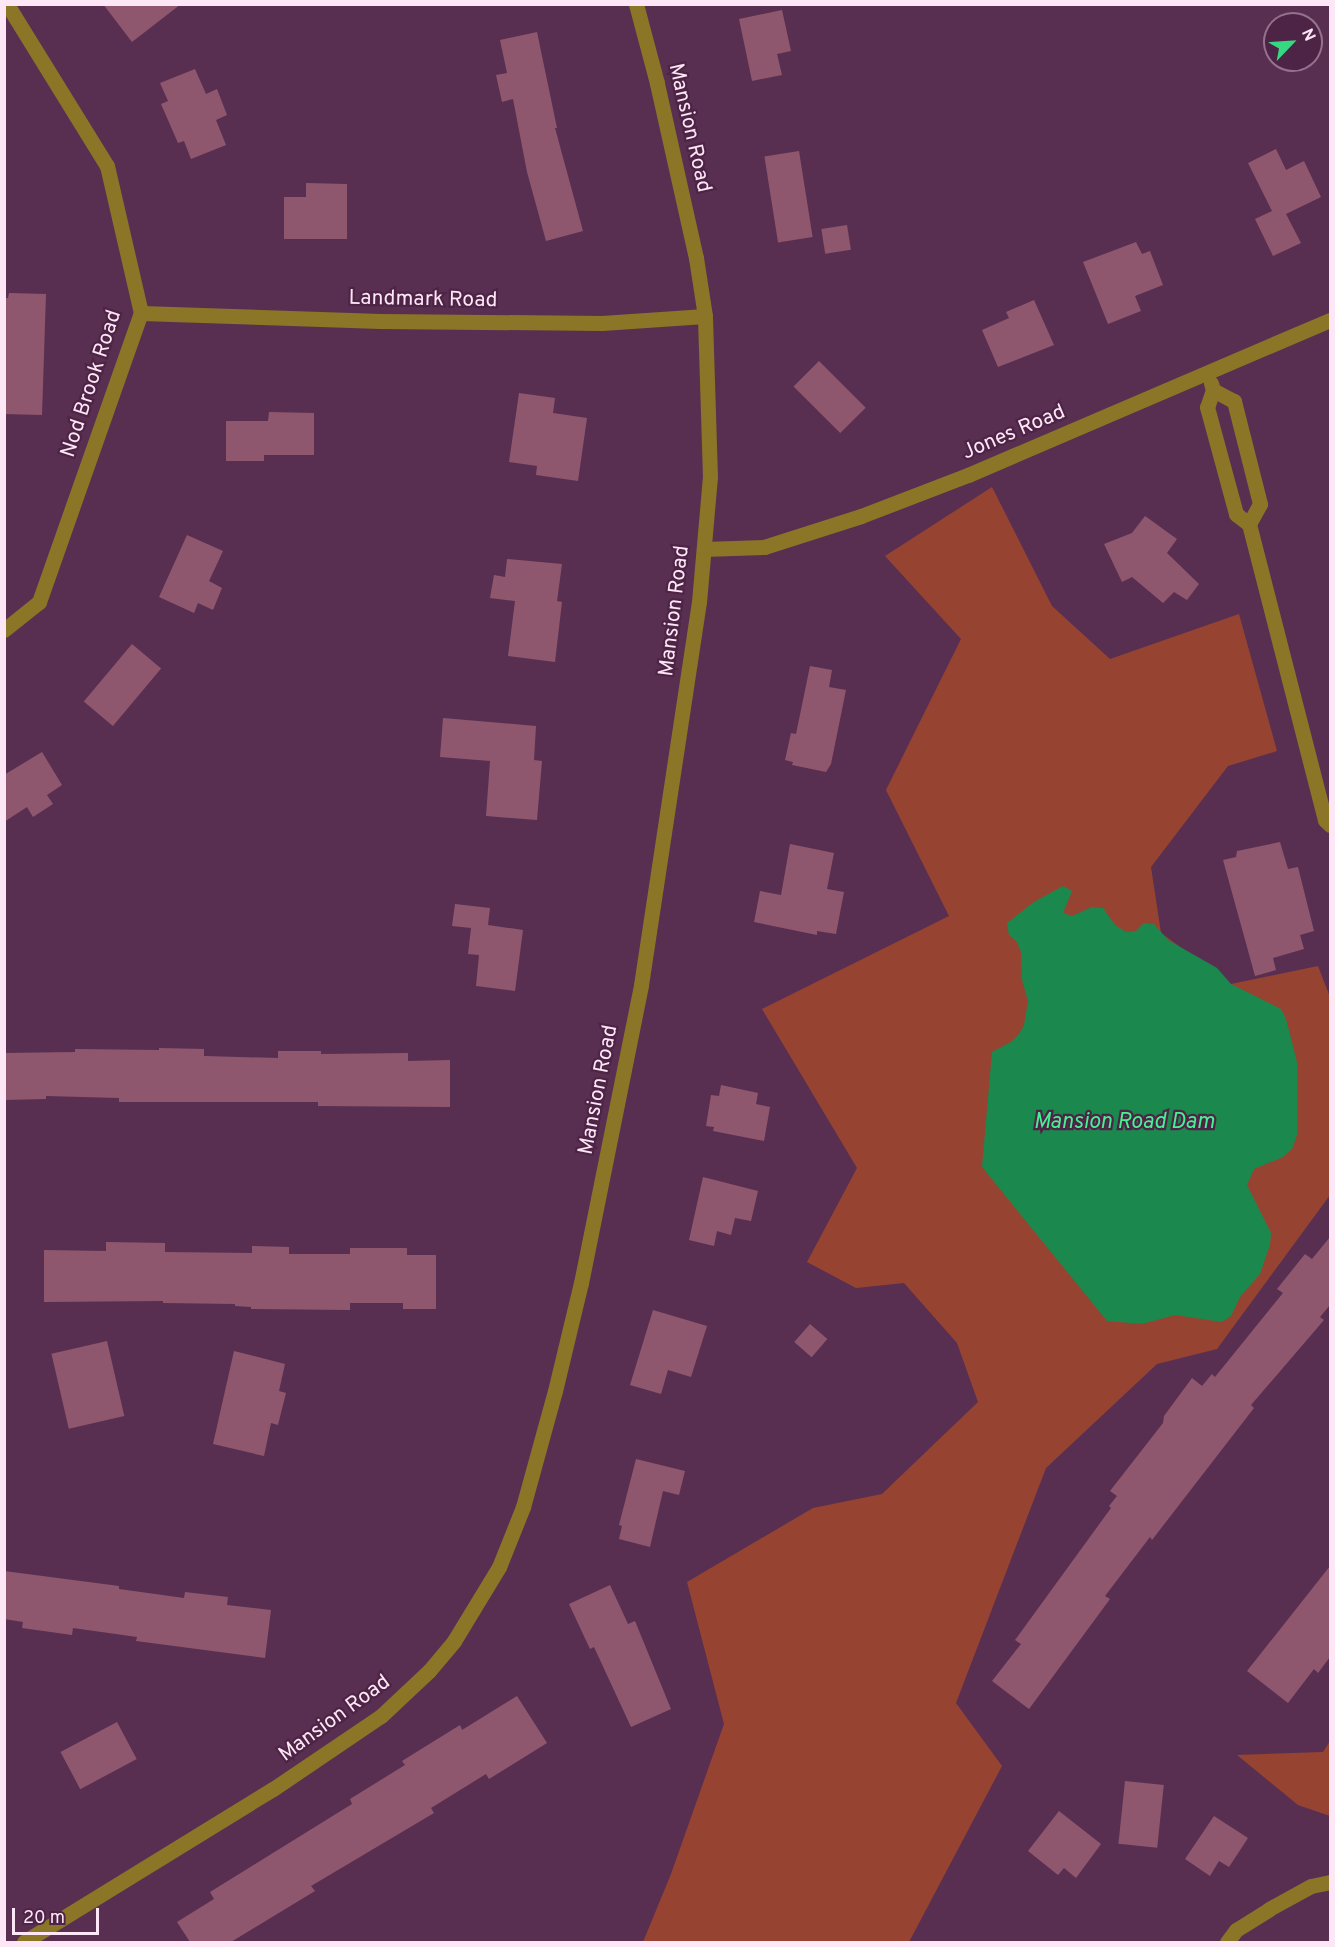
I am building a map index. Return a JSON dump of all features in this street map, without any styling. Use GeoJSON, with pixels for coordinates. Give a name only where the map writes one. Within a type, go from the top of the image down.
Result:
{"type":"FeatureCollection","features":[{"type":"Feature","properties":{"kind":"street","name":"Mansion Road"},"geometry":{"type":"LineString","coordinates":[[24,1942],[273,1789],[381,1716],[429,1671],[454,1641],[499,1567],[523,1507],[549,1413],[599,1202],[650,932],[704,549],[710,477],[705,316],[696,258],[679,175],[636,4]]}},
{"type":"Feature","properties":{"kind":"street","name":"Nod Brook Road"},"geometry":{"type":"LineString","coordinates":[[4,630],[39,602],[141,313],[107,166],[9,12]]}},
{"type":"Feature","properties":{"kind":"street","name":"Landmark Road"},"geometry":{"type":"LineString","coordinates":[[141,313],[380,321],[590,323],[705,316]]}},
{"type":"Feature","properties":{"kind":"street","name":"Jones Road"},"geometry":{"type":"LineString","coordinates":[[704,549],[764,547],[817,531],[968,475],[1207,375],[1330,320]]}},
{"type":"Feature","properties":{"kind":"street"},"geometry":{"type":"LineString","coordinates":[[1207,375],[1213,390],[1234,401],[1260,504],[1249,524]]}},
{"type":"Feature","properties":{"kind":"street"},"geometry":{"type":"LineString","coordinates":[[1213,390],[1207,407],[1236,513],[1249,524],[1325,820],[1330,825]]}},
{"type":"Feature","properties":{"kind":"street"},"geometry":{"type":"LineString","coordinates":[[1227,1942],[1236,1930],[1269,1909],[1311,1886],[1330,1882]]}},
{"type":"Feature","properties":{"kind":"shaded area"},"geometry":{"type":"Polygon","coordinates":[[[992,487],[1052,606],[1110,659],[1239,614],[1277,751],[1228,766],[1151,867],[1161,933],[1231,984],[1318,966],[1330,997],[1330,1195],[1217,1349],[1157,1364],[1046,1468],[956,1703],[1002,1766],[909,1942],[643,1942],[671,1874],[724,1724],[687,1582],[813,1508],[882,1494],[978,1402],[957,1343],[904,1283],[856,1288],[807,1262],[857,1168],[762,1009],[949,916],[886,790],[961,639],[885,556],[992,487]]]}},
{"type":"Feature","properties":{"kind":"shaded area"},"geometry":{"type":"Polygon","coordinates":[[[1330,1741],[1330,1816],[1298,1805],[1237,1755],[1323,1752],[1330,1741]]]}},
{"type":"Feature","properties":{"kind":"water","name":"Mansion Road Dam"},"geometry":{"type":"Polygon","coordinates":[[[1063,886],[1072,891],[1063,913],[1072,916],[1092,907],[1103,908],[1115,925],[1126,932],[1136,931],[1144,923],[1154,924],[1168,940],[1217,968],[1231,984],[1281,1009],[1286,1019],[1297,1062],[1297,1135],[1292,1149],[1283,1157],[1254,1169],[1247,1185],[1271,1233],[1270,1245],[1260,1274],[1240,1297],[1231,1316],[1222,1322],[1175,1315],[1142,1324],[1107,1321],[982,1167],[992,1052],[1011,1042],[1019,1034],[1024,1025],[1028,1001],[1022,980],[1021,952],[1017,942],[1009,935],[1007,923],[1034,902],[1063,886]]]}},
{"type":"Feature","properties":{"kind":"building"},"geometry":{"type":"Polygon","coordinates":[[[103,4],[181,4],[132,42],[103,4]]]}},
{"type":"Feature","properties":{"kind":"building"},"geometry":{"type":"Polygon","coordinates":[[[782,10],[791,51],[777,54],[782,75],[752,81],[739,19],[782,10]]]}},
{"type":"Feature","properties":{"kind":"building"},"geometry":{"type":"Polygon","coordinates":[[[537,32],[557,128],[555,128],[583,231],[546,241],[527,172],[513,99],[502,102],[496,75],[507,73],[500,40],[537,32]]]}},
{"type":"Feature","properties":{"kind":"building"},"geometry":{"type":"Polygon","coordinates":[[[195,69],[206,94],[217,89],[227,115],[216,120],[226,145],[191,159],[184,141],[178,143],[161,104],[168,101],[160,83],[195,69]]]}},
{"type":"Feature","properties":{"kind":"building"},"geometry":{"type":"Polygon","coordinates":[[[1276,149],[1286,170],[1304,161],[1321,197],[1286,214],[1301,243],[1273,256],[1255,219],[1272,211],[1248,163],[1276,149]]]}},
{"type":"Feature","properties":{"kind":"building"},"geometry":{"type":"Polygon","coordinates":[[[799,151],[813,237],[778,242],[764,156],[799,151]]]}},
{"type":"Feature","properties":{"kind":"building"},"geometry":{"type":"Polygon","coordinates":[[[306,183],[347,184],[347,239],[284,239],[284,197],[306,197],[306,183]]]}},
{"type":"Feature","properties":{"kind":"building"},"geometry":{"type":"Polygon","coordinates":[[[847,225],[851,250],[825,254],[821,229],[847,225]]]}},
{"type":"Feature","properties":{"kind":"building"},"geometry":{"type":"Polygon","coordinates":[[[1136,242],[1142,254],[1150,251],[1163,285],[1135,296],[1141,311],[1108,324],[1083,262],[1136,242]]]}},
{"type":"Feature","properties":{"kind":"building"},"geometry":{"type":"Polygon","coordinates":[[[9,293],[46,294],[42,415],[4,414],[4,298],[8,298],[9,293]]]}},
{"type":"Feature","properties":{"kind":"building"},"geometry":{"type":"Polygon","coordinates":[[[1034,300],[1054,345],[998,367],[982,330],[1009,318],[1006,312],[1034,300]]]}},
{"type":"Feature","properties":{"kind":"building"},"geometry":{"type":"Polygon","coordinates":[[[819,361],[866,408],[840,433],[794,386],[819,361]]]}},
{"type":"Feature","properties":{"kind":"building"},"geometry":{"type":"Polygon","coordinates":[[[519,393],[555,398],[553,413],[587,418],[578,481],[536,475],[537,466],[509,462],[519,393]]]}},
{"type":"Feature","properties":{"kind":"building"},"geometry":{"type":"Polygon","coordinates":[[[269,412],[314,413],[314,455],[264,455],[264,461],[226,461],[226,421],[268,421],[269,412]]]}},
{"type":"Feature","properties":{"kind":"building"},"geometry":{"type":"Polygon","coordinates":[[[1145,516],[1177,539],[1167,553],[1199,584],[1187,600],[1174,592],[1163,603],[1132,577],[1122,582],[1104,544],[1132,533],[1145,516]]]}},
{"type":"Feature","properties":{"kind":"building"},"geometry":{"type":"Polygon","coordinates":[[[187,535],[223,551],[209,581],[222,588],[213,610],[198,603],[194,613],[159,597],[187,535]]]}},
{"type":"Feature","properties":{"kind":"building"},"geometry":{"type":"Polygon","coordinates":[[[507,559],[562,564],[557,601],[562,602],[555,662],[508,656],[515,601],[490,598],[494,575],[505,577],[507,559]]]}},
{"type":"Feature","properties":{"kind":"building"},"geometry":{"type":"Polygon","coordinates":[[[132,644],[161,668],[113,726],[84,701],[132,644]]]}},
{"type":"Feature","properties":{"kind":"building"},"geometry":{"type":"Polygon","coordinates":[[[810,666],[832,670],[829,687],[846,690],[831,764],[826,772],[792,765],[793,762],[785,760],[791,733],[796,734],[810,666]]]}},
{"type":"Feature","properties":{"kind":"building"},"geometry":{"type":"Polygon","coordinates":[[[443,718],[536,726],[534,760],[542,761],[537,820],[486,816],[490,761],[440,757],[443,718]]]}},
{"type":"Feature","properties":{"kind":"building"},"geometry":{"type":"Polygon","coordinates":[[[42,752],[62,785],[47,795],[53,804],[33,817],[27,807],[4,822],[4,775],[42,752]]]}},
{"type":"Feature","properties":{"kind":"building"},"geometry":{"type":"Polygon","coordinates":[[[1280,842],[1288,869],[1298,867],[1314,931],[1300,935],[1304,949],[1273,958],[1276,970],[1255,976],[1223,860],[1236,857],[1237,851],[1280,842]]]}},
{"type":"Feature","properties":{"kind":"building"},"geometry":{"type":"Polygon","coordinates":[[[790,844],[834,853],[827,889],[844,892],[836,934],[817,931],[817,935],[754,922],[760,891],[781,895],[790,844]]]}},
{"type":"Feature","properties":{"kind":"building"},"geometry":{"type":"Polygon","coordinates":[[[455,904],[490,908],[488,925],[523,930],[515,991],[476,986],[479,955],[468,954],[471,928],[452,926],[455,904]]]}},
{"type":"Feature","properties":{"kind":"building"},"geometry":{"type":"Polygon","coordinates":[[[159,1048],[204,1049],[204,1056],[278,1058],[278,1051],[321,1051],[321,1054],[408,1053],[408,1061],[450,1060],[450,1107],[318,1106],[318,1102],[119,1102],[119,1098],[46,1096],[46,1099],[4,1100],[4,1053],[75,1052],[75,1049],[159,1050],[159,1048]]]}},
{"type":"Feature","properties":{"kind":"building"},"geometry":{"type":"Polygon","coordinates":[[[721,1085],[758,1093],[756,1104],[770,1107],[764,1141],[713,1131],[714,1127],[706,1126],[711,1095],[719,1096],[721,1085]]]}},
{"type":"Feature","properties":{"kind":"building"},"geometry":{"type":"Polygon","coordinates":[[[703,1177],[758,1191],[751,1221],[735,1218],[731,1235],[717,1231],[714,1246],[689,1240],[703,1177]]]}},
{"type":"Feature","properties":{"kind":"building"},"geometry":{"type":"Polygon","coordinates":[[[1330,1237],[1330,1305],[1320,1317],[1324,1320],[1251,1405],[1254,1408],[1152,1540],[1150,1537],[1105,1596],[1110,1599],[1029,1709],[992,1681],[1021,1644],[1015,1640],[1111,1508],[1109,1506],[1117,1496],[1110,1491],[1163,1423],[1164,1416],[1192,1378],[1202,1386],[1212,1374],[1215,1377],[1283,1293],[1277,1289],[1305,1254],[1312,1259],[1330,1237]]]}},
{"type":"Feature","properties":{"kind":"building"},"geometry":{"type":"Polygon","coordinates":[[[106,1242],[165,1243],[165,1252],[252,1253],[252,1246],[289,1247],[289,1254],[350,1254],[350,1248],[407,1248],[407,1255],[436,1255],[436,1309],[403,1309],[403,1303],[350,1303],[350,1310],[251,1309],[251,1307],[235,1306],[235,1304],[163,1303],[163,1301],[44,1302],[44,1250],[106,1251],[106,1242]]]}},
{"type":"Feature","properties":{"kind":"building"},"geometry":{"type":"Polygon","coordinates":[[[653,1310],[707,1326],[691,1377],[668,1370],[661,1394],[630,1385],[653,1310]]]}},
{"type":"Feature","properties":{"kind":"building"},"geometry":{"type":"Polygon","coordinates":[[[810,1324],[827,1339],[812,1357],[794,1342],[810,1324]]]}},
{"type":"Feature","properties":{"kind":"building"},"geometry":{"type":"Polygon","coordinates":[[[107,1341],[124,1416],[69,1429],[51,1354],[107,1341]]]}},
{"type":"Feature","properties":{"kind":"building"},"geometry":{"type":"Polygon","coordinates":[[[234,1351],[285,1364],[279,1391],[286,1393],[278,1425],[271,1423],[264,1456],[213,1444],[234,1351]]]}},
{"type":"Feature","properties":{"kind":"building"},"geometry":{"type":"Polygon","coordinates":[[[636,1459],[685,1471],[679,1495],[663,1491],[650,1547],[619,1539],[622,1526],[619,1525],[636,1459]]]}},
{"type":"Feature","properties":{"kind":"building"},"geometry":{"type":"Polygon","coordinates":[[[1330,1566],[1330,1657],[1318,1673],[1314,1669],[1288,1703],[1247,1671],[1330,1566]]]}},
{"type":"Feature","properties":{"kind":"building"},"geometry":{"type":"Polygon","coordinates":[[[4,1571],[119,1586],[119,1589],[184,1598],[185,1592],[228,1597],[227,1605],[271,1610],[265,1658],[136,1641],[137,1637],[73,1628],[72,1635],[22,1628],[23,1622],[4,1619],[4,1571]]]}},
{"type":"Feature","properties":{"kind":"building"},"geometry":{"type":"Polygon","coordinates":[[[610,1585],[628,1624],[635,1621],[671,1709],[631,1727],[594,1647],[590,1649],[569,1604],[610,1585]]]}},
{"type":"Feature","properties":{"kind":"building"},"geometry":{"type":"Polygon","coordinates":[[[517,1696],[547,1743],[489,1779],[486,1774],[431,1808],[434,1813],[311,1886],[315,1891],[231,1942],[190,1942],[177,1922],[214,1899],[210,1892],[352,1804],[350,1799],[405,1765],[402,1761],[460,1725],[462,1730],[517,1696]]]}},
{"type":"Feature","properties":{"kind":"building"},"geometry":{"type":"Polygon","coordinates":[[[117,1722],[137,1759],[80,1789],[60,1752],[117,1722]]]}},
{"type":"Feature","properties":{"kind":"building"},"geometry":{"type":"Polygon","coordinates":[[[1125,1781],[1164,1785],[1157,1848],[1118,1844],[1125,1781]]]}},
{"type":"Feature","properties":{"kind":"building"},"geometry":{"type":"Polygon","coordinates":[[[1059,1811],[1101,1844],[1076,1878],[1064,1868],[1058,1875],[1028,1851],[1059,1811]]]}},
{"type":"Feature","properties":{"kind":"building"},"geometry":{"type":"Polygon","coordinates":[[[1214,1816],[1248,1838],[1229,1867],[1219,1861],[1210,1876],[1185,1859],[1214,1816]]]}}]}
